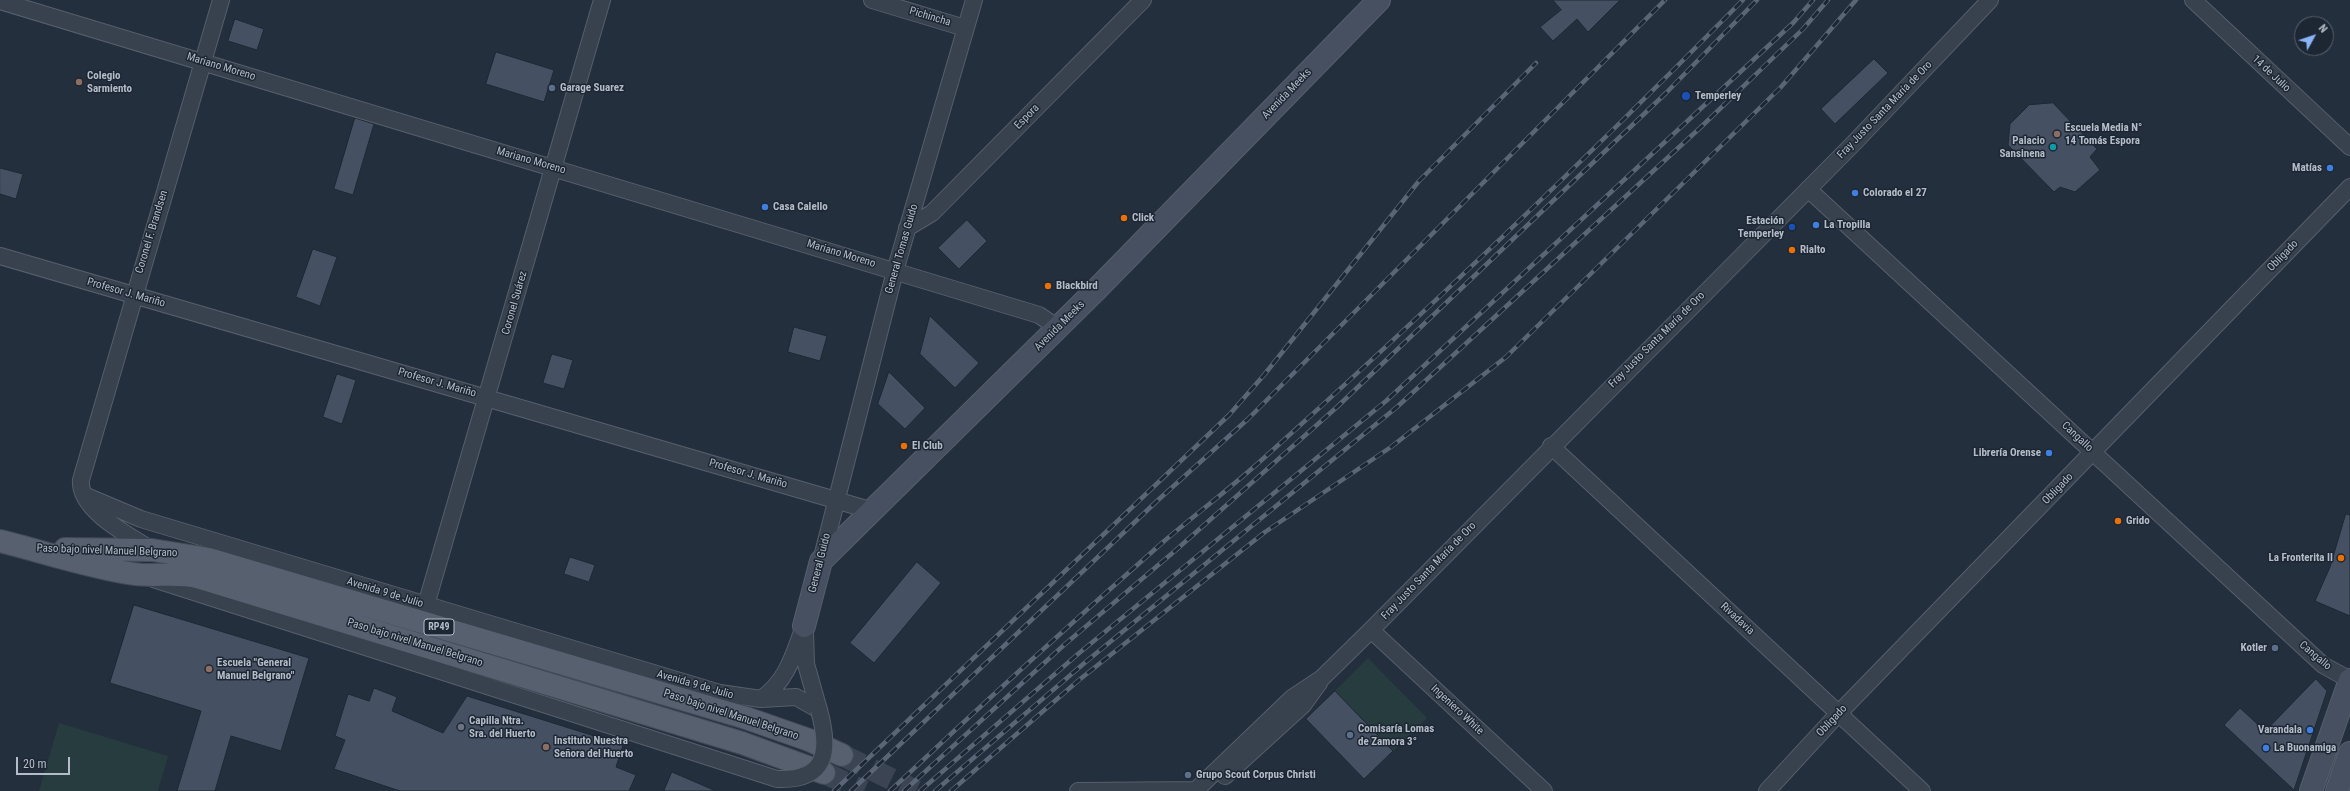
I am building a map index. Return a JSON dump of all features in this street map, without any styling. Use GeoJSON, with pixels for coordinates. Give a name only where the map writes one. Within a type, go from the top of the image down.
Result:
{"type":"FeatureCollection","features":[{"type":"Feature","properties":{"kind":"main road","name":"RP49"},"geometry":{"type":"LineString","coordinates":[[0,541],[28,548]]}},
{"type":"Feature","properties":{"kind":"main road","name":"Paso bajo nivel Manuel Belgrano"},"geometry":{"type":"LineString","coordinates":[[28,548],[152,550],[209,559],[739,716],[810,740],[842,755]]}},
{"type":"Feature","properties":{"kind":"main road","name":"Paso bajo nivel Manuel Belgrano"},"geometry":{"type":"LineString","coordinates":[[28,548],[106,569],[136,574],[172,573],[197,577],[742,743],[824,773]]}},
{"type":"Feature","properties":{"kind":"street","name":"Coronel F. Brandsen"},"geometry":{"type":"LineString","coordinates":[[84,495],[81,480],[221,0]]}},
{"type":"Feature","properties":{"kind":"street","name":"Coronel Suárez"},"geometry":{"type":"LineString","coordinates":[[426,605],[488,398],[602,0]]}},
{"type":"Feature","properties":{"kind":"street","name":"Pichincha"},"geometry":{"type":"LineString","coordinates":[[872,0],[966,28]]}},
{"type":"Feature","properties":{"kind":"street","name":"General Tomas Guido"},"geometry":{"type":"LineString","coordinates":[[836,500],[895,271],[974,0]]}},
{"type":"Feature","properties":{"kind":"street","name":"Espora"},"geometry":{"type":"LineString","coordinates":[[908,228],[932,213],[1143,0]]}},
{"type":"Feature","properties":{"kind":"street","name":"Avenida Meeks"},"geometry":{"type":"LineString","coordinates":[[821,561],[1058,328],[1379,0]]}},
{"type":"Feature","properties":{"kind":"street","name":"Fray Justo Santa María de Oro"},"geometry":{"type":"LineString","coordinates":[[1200,791],[1292,698],[1322,678],[1371,630],[1808,189],[1990,0]]}},
{"type":"Feature","properties":{"kind":"street","name":"Mariano Moreno"},"geometry":{"type":"LineString","coordinates":[[0,1],[1039,315],[1058,328]]}},
{"type":"Feature","properties":{"kind":"street","name":"14 de Julio"},"geometry":{"type":"LineString","coordinates":[[2197,1],[2350,147]]}},
{"type":"Feature","properties":{"kind":"street","name":"Obligado"},"geometry":{"type":"LineString","coordinates":[[1766,791],[1838,714],[2094,453],[2350,187]]}},
{"type":"Feature","properties":{"kind":"street","name":"Cangallo"},"geometry":{"type":"LineString","coordinates":[[1808,189],[2323,665],[2350,680]]}},
{"type":"Feature","properties":{"kind":"street","name":"Profesor J. Mariño"},"geometry":{"type":"LineString","coordinates":[[0,256],[873,511]]}},
{"type":"Feature","properties":{"kind":"street","name":"Rivadavia"},"geometry":{"type":"LineString","coordinates":[[1552,446],[1922,791]]}},
{"type":"Feature","properties":{"kind":"street"},"geometry":{"type":"LineString","coordinates":[[84,495],[104,519],[152,550]]}},
{"type":"Feature","properties":{"kind":"street","name":"Avenida 9 de Julio"},"geometry":{"type":"LineString","coordinates":[[84,495],[141,519],[720,693],[761,699],[796,697],[820,710]]}},
{"type":"Feature","properties":{"kind":"street","name":"General Guido"},"geometry":{"type":"LineString","coordinates":[[761,699],[774,690],[781,681],[804,626],[836,500]]}},
{"type":"Feature","properties":{"kind":"street"},"geometry":{"type":"LineString","coordinates":[[136,574],[777,779],[792,779],[803,776],[820,761],[825,752],[826,743],[820,710]]}},
{"type":"Feature","properties":{"kind":"street","name":"General Guido"},"geometry":{"type":"LineString","coordinates":[[804,626],[806,664],[820,710]]}},
{"type":"Feature","properties":{"kind":"street","name":"Ingeniero White"},"geometry":{"type":"LineString","coordinates":[[1371,630],[1544,791]]}},
{"type":"Feature","properties":{"kind":"street"},"geometry":{"type":"LineString","coordinates":[[2311,791],[2350,680]]}},
{"type":"Feature","properties":{"kind":"street"},"geometry":{"type":"LineString","coordinates":[[2337,791],[2350,754]]}},
{"type":"Feature","properties":{"kind":"street"},"geometry":{"type":"LineString","coordinates":[[1078,791],[1200,791]]}},
{"type":"Feature","properties":{"kind":"green space"},"geometry":{"type":"Polygon","coordinates":[[[1368,658],[1427,718],[1393,751],[1335,691],[1368,658]]]}},
{"type":"Feature","properties":{"kind":"green space"},"geometry":{"type":"Polygon","coordinates":[[[59,723],[168,756],[158,791],[39,791],[59,723]]]}},
{"type":"Feature","properties":{"kind":"building"},"geometry":{"type":"Polygon","coordinates":[[[1553,0],[1620,0],[1588,32],[1577,19],[1553,41],[1540,27],[1561,10],[1553,0]]]}},
{"type":"Feature","properties":{"kind":"building"},"geometry":{"type":"Polygon","coordinates":[[[235,19],[264,29],[257,50],[228,41],[235,19]]]}},
{"type":"Feature","properties":{"kind":"building"},"geometry":{"type":"Polygon","coordinates":[[[496,52],[554,70],[544,102],[486,84],[496,52]]]}},
{"type":"Feature","properties":{"kind":"building"},"geometry":{"type":"Polygon","coordinates":[[[1874,59],[1888,73],[1835,124],[1821,109],[1874,59]]]}},
{"type":"Feature","properties":{"kind":"building","name":"Palacio Sansinena"},"geometry":{"type":"Polygon","coordinates":[[[2053,103],[2097,149],[2090,157],[2100,170],[2075,192],[2060,187],[2054,192],[2008,145],[2010,124],[2029,105],[2053,103]]]}},
{"type":"Feature","properties":{"kind":"building"},"geometry":{"type":"Polygon","coordinates":[[[355,118],[374,124],[353,195],[334,189],[355,118]]]}},
{"type":"Feature","properties":{"kind":"building"},"geometry":{"type":"Polygon","coordinates":[[[0,168],[23,174],[16,199],[0,194],[0,168]]]}},
{"type":"Feature","properties":{"kind":"building"},"geometry":{"type":"Polygon","coordinates":[[[967,220],[987,241],[959,269],[938,248],[967,220]]]}},
{"type":"Feature","properties":{"kind":"building"},"geometry":{"type":"Polygon","coordinates":[[[313,249],[337,257],[320,306],[296,297],[313,249]]]}},
{"type":"Feature","properties":{"kind":"building"},"geometry":{"type":"Polygon","coordinates":[[[930,316],[979,363],[955,388],[920,354],[930,316]]]}},
{"type":"Feature","properties":{"kind":"building"},"geometry":{"type":"Polygon","coordinates":[[[794,327],[827,336],[820,361],[788,352],[794,327]]]}},
{"type":"Feature","properties":{"kind":"building"},"geometry":{"type":"Polygon","coordinates":[[[552,354],[573,360],[564,389],[543,383],[552,354]]]}},
{"type":"Feature","properties":{"kind":"building"},"geometry":{"type":"Polygon","coordinates":[[[889,372],[925,408],[905,429],[878,404],[889,372]]]}},
{"type":"Feature","properties":{"kind":"building"},"geometry":{"type":"Polygon","coordinates":[[[337,374],[356,380],[342,424],[323,417],[337,374]]]}},
{"type":"Feature","properties":{"kind":"building"},"geometry":{"type":"Polygon","coordinates":[[[2346,514],[2350,515],[2350,616],[2315,601],[2330,567],[2346,514]]]}},
{"type":"Feature","properties":{"kind":"building"},"geometry":{"type":"Polygon","coordinates":[[[570,557],[595,565],[589,582],[564,574],[570,557]]]}},
{"type":"Feature","properties":{"kind":"building"},"geometry":{"type":"Polygon","coordinates":[[[917,562],[941,583],[874,663],[850,643],[917,562]]]}},
{"type":"Feature","properties":{"kind":"building"},"geometry":{"type":"Polygon","coordinates":[[[134,605],[309,658],[281,751],[231,736],[215,791],[177,791],[201,711],[110,683],[134,605]]]}},
{"type":"Feature","properties":{"kind":"building"},"geometry":{"type":"Polygon","coordinates":[[[2316,679],[2327,691],[2294,790],[2224,725],[2240,708],[2265,731],[2316,679]]]}},
{"type":"Feature","properties":{"kind":"building"},"geometry":{"type":"Polygon","coordinates":[[[374,688],[397,697],[392,711],[443,733],[467,696],[623,745],[616,767],[636,775],[629,791],[400,791],[334,769],[345,740],[335,736],[348,694],[369,701],[374,688]]]}},
{"type":"Feature","properties":{"kind":"building","name":"Comisaría Lomas de Zamora 3°"},"geometry":{"type":"Polygon","coordinates":[[[1335,691],[1393,751],[1364,779],[1306,719],[1335,691]]]}},
{"type":"Feature","properties":{"kind":"building"},"geometry":{"type":"Polygon","coordinates":[[[672,772],[716,791],[664,791],[672,772]]]}},
{"type":"Feature","properties":{"kind":"tunnel"},"geometry":{"type":"LineString","coordinates":[[842,755],[916,791]]}},
{"type":"Feature","properties":{"kind":"tunnel"},"geometry":{"type":"LineString","coordinates":[[824,773],[864,791]]}},
{"type":"Feature","properties":{"kind":"railway"},"geometry":{"type":"LineString","coordinates":[[851,791],[1157,501],[1248,419],[1665,0]]}},
{"type":"Feature","properties":{"kind":"railway"},"geometry":{"type":"LineString","coordinates":[[890,791],[1093,604],[1162,543],[1227,490],[1387,346],[1567,175],[1743,0]]}},
{"type":"Feature","properties":{"kind":"railway"},"geometry":{"type":"LineString","coordinates":[[904,791],[1064,645],[1176,550],[1337,407],[1666,93],[1757,0]]}},
{"type":"Feature","properties":{"kind":"railway"},"geometry":{"type":"LineString","coordinates":[[920,791],[1078,654],[1386,401],[1793,23],[1813,0]]}},
{"type":"Feature","properties":{"kind":"railway"},"geometry":{"type":"LineString","coordinates":[[935,791],[1088,660],[1397,407],[1701,127],[1803,29],[1828,0]]}},
{"type":"Feature","properties":{"kind":"railway"},"geometry":{"type":"LineString","coordinates":[[951,791],[1079,680],[1265,532],[1391,447],[1506,357],[1781,87],[1856,0]]}},
{"type":"Feature","properties":{"kind":"railway"},"geometry":{"type":"LineString","coordinates":[[834,791],[1229,415],[1264,375],[1419,181],[1536,63]]}},
{"type":"Feature","properties":{"kind":"place","name":"Colegio Sarmiento"},"geometry":{"type":"Point","coordinates":[79,82]}},
{"type":"Feature","properties":{"kind":"place","name":"Garage Suarez"},"geometry":{"type":"Point","coordinates":[552,88]}},
{"type":"Feature","properties":{"kind":"place","name":"Temperley"},"geometry":{"type":"Point","coordinates":[1686,96]}},
{"type":"Feature","properties":{"kind":"place","name":"Escuela Media N° 14 Tomás Espora"},"geometry":{"type":"Point","coordinates":[2057,134]}},
{"type":"Feature","properties":{"kind":"place","name":"Palacio Sansinena"},"geometry":{"type":"Point","coordinates":[2053,147]}},
{"type":"Feature","properties":{"kind":"place","name":"Matías"},"geometry":{"type":"Point","coordinates":[2330,168]}},
{"type":"Feature","properties":{"kind":"place","name":"Colorado el 27"},"geometry":{"type":"Point","coordinates":[1855,193]}},
{"type":"Feature","properties":{"kind":"place","name":"Casa Calello"},"geometry":{"type":"Point","coordinates":[765,207]}},
{"type":"Feature","properties":{"kind":"place","name":"Click"},"geometry":{"type":"Point","coordinates":[1124,218]}},
{"type":"Feature","properties":{"kind":"place","name":"La Tropilla"},"geometry":{"type":"Point","coordinates":[1816,225]}},
{"type":"Feature","properties":{"kind":"place","name":"Estación Temperley"},"geometry":{"type":"Point","coordinates":[1792,227]}},
{"type":"Feature","properties":{"kind":"place","name":"Rialto"},"geometry":{"type":"Point","coordinates":[1792,250]}},
{"type":"Feature","properties":{"kind":"place","name":"Blackbird"},"geometry":{"type":"Point","coordinates":[1048,286]}},
{"type":"Feature","properties":{"kind":"place","name":"El Club"},"geometry":{"type":"Point","coordinates":[904,446]}},
{"type":"Feature","properties":{"kind":"place","name":"Librería Orense"},"geometry":{"type":"Point","coordinates":[2049,453]}},
{"type":"Feature","properties":{"kind":"place","name":"Grido"},"geometry":{"type":"Point","coordinates":[2118,521]}},
{"type":"Feature","properties":{"kind":"place","name":"La Fronterita II"},"geometry":{"type":"Point","coordinates":[2341,558]}},
{"type":"Feature","properties":{"kind":"place","name":"Kotler"},"geometry":{"type":"Point","coordinates":[2275,648]}},
{"type":"Feature","properties":{"kind":"place","name":"Escuela \"General Manuel Belgrano\""},"geometry":{"type":"Point","coordinates":[209,669]}},
{"type":"Feature","properties":{"kind":"place","name":"Capilla Ntra. Sra. del Huerto"},"geometry":{"type":"Point","coordinates":[461,727]}},
{"type":"Feature","properties":{"kind":"place","name":"Varandala"},"geometry":{"type":"Point","coordinates":[2310,730]}},
{"type":"Feature","properties":{"kind":"place","name":"Comisaría Lomas de Zamora 3°"},"geometry":{"type":"Point","coordinates":[1350,735]}},
{"type":"Feature","properties":{"kind":"place","name":"Instituto Nuestra Señora del Huerto"},"geometry":{"type":"Point","coordinates":[546,747]}},
{"type":"Feature","properties":{"kind":"place","name":"La Buonamiga"},"geometry":{"type":"Point","coordinates":[2266,748]}},
{"type":"Feature","properties":{"kind":"place","name":"Grupo Scout Corpus Christi"},"geometry":{"type":"Point","coordinates":[1188,775]}}]}
